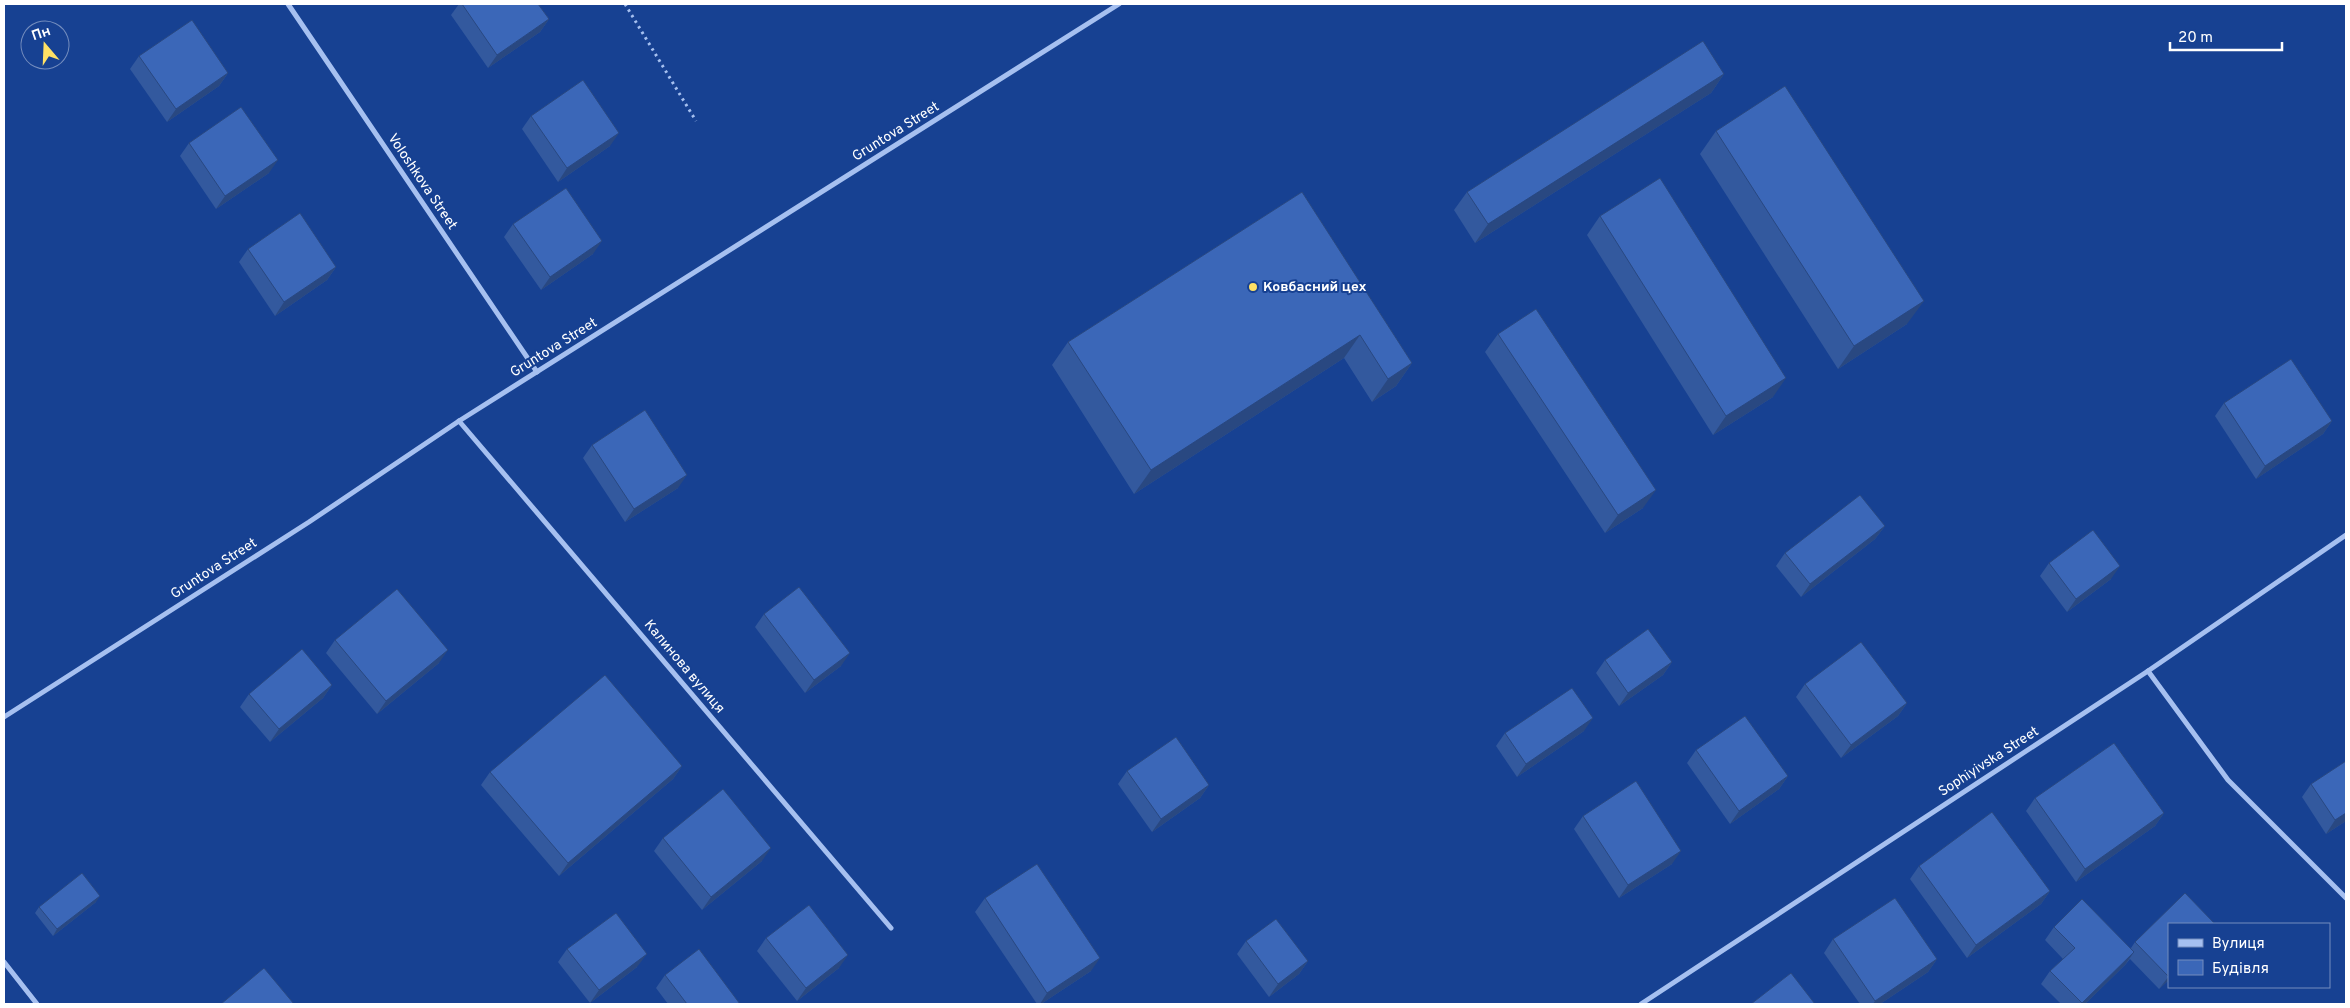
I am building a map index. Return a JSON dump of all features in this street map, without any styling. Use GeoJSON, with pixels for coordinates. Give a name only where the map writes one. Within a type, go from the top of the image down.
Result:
{"type":"FeatureCollection","features":[{"type":"Feature","properties":{"kind":"street","name":"Voloshkova Street"},"geometry":{"type":"LineString","coordinates":[[288,4],[537,372]]}},
{"type":"Feature","properties":{"kind":"street","name":"Gruntova Street"},"geometry":{"type":"LineString","coordinates":[[4,717],[309,522],[459,421],[1119,4]]}},
{"type":"Feature","properties":{"kind":"street","name":"Калинова вулиця"},"geometry":{"type":"LineString","coordinates":[[459,421],[891,928]]}},
{"type":"Feature","properties":{"kind":"street","name":"Sophiyivska Street"},"geometry":{"type":"LineString","coordinates":[[1641,1004],[2148,671],[2346,535]]}},
{"type":"Feature","properties":{"kind":"street"},"geometry":{"type":"LineString","coordinates":[[2148,671],[2228,780],[2346,898]]}},
{"type":"Feature","properties":{"kind":"street"},"geometry":{"type":"LineString","coordinates":[[4,962],[37,1004]]}},
{"type":"Feature","properties":{"kind":"path"},"geometry":{"type":"LineString","coordinates":[[625,4],[696,121]]}},
{"type":"Feature","properties":{"kind":"building"},"geometry":{"type":"Polygon","coordinates":[[[462,4],[538,4],[549,19],[497,55],[462,4]]]}},
{"type":"Feature","properties":{"kind":"building"},"geometry":{"type":"Polygon","coordinates":[[[192,20],[228,73],[176,109],[139,56],[192,20]]]}},
{"type":"Feature","properties":{"kind":"building"},"geometry":{"type":"Polygon","coordinates":[[[1703,41],[1724,74],[1488,224],[1467,192],[1703,41]]]}},
{"type":"Feature","properties":{"kind":"building"},"geometry":{"type":"Polygon","coordinates":[[[583,80],[619,133],[567,168],[531,116],[583,80]]]}},
{"type":"Feature","properties":{"kind":"building"},"geometry":{"type":"Polygon","coordinates":[[[1785,86],[1924,301],[1854,346],[1716,131],[1785,86]]]}},
{"type":"Feature","properties":{"kind":"building"},"geometry":{"type":"Polygon","coordinates":[[[241,107],[278,160],[225,196],[189,143],[241,107]]]}},
{"type":"Feature","properties":{"kind":"building"},"geometry":{"type":"Polygon","coordinates":[[[1660,178],[1786,378],[1726,416],[1600,216],[1660,178]]]}},
{"type":"Feature","properties":{"kind":"building"},"geometry":{"type":"Polygon","coordinates":[[[566,188],[602,241],[550,277],[513,224],[566,188]]]}},
{"type":"Feature","properties":{"kind":"building","name":"Ковбасний цех"},"geometry":{"type":"Polygon","coordinates":[[[1302,192],[1412,363],[1388,379],[1360,335],[1151,470],[1068,342],[1302,192]]]}},
{"type":"Feature","properties":{"kind":"building"},"geometry":{"type":"Polygon","coordinates":[[[300,213],[336,267],[284,302],[248,249],[300,213]]]}},
{"type":"Feature","properties":{"kind":"building"},"geometry":{"type":"Polygon","coordinates":[[[1536,309],[1656,490],[1618,515],[1498,334],[1536,309]]]}},
{"type":"Feature","properties":{"kind":"building"},"geometry":{"type":"Polygon","coordinates":[[[2291,359],[2332,421],[2265,466],[2224,403],[2291,359]]]}},
{"type":"Feature","properties":{"kind":"building"},"geometry":{"type":"Polygon","coordinates":[[[645,410],[687,475],[634,509],[592,445],[645,410]]]}},
{"type":"Feature","properties":{"kind":"building"},"geometry":{"type":"Polygon","coordinates":[[[1860,495],[1885,526],[1810,584],[1785,553],[1860,495]]]}},
{"type":"Feature","properties":{"kind":"building"},"geometry":{"type":"Polygon","coordinates":[[[2093,530],[2120,566],[2076,599],[2049,563],[2093,530]]]}},
{"type":"Feature","properties":{"kind":"building"},"geometry":{"type":"Polygon","coordinates":[[[799,587],[850,653],[814,680],[764,614],[799,587]]]}},
{"type":"Feature","properties":{"kind":"building"},"geometry":{"type":"Polygon","coordinates":[[[397,589],[448,650],[386,701],[335,640],[397,589]]]}},
{"type":"Feature","properties":{"kind":"building"},"geometry":{"type":"Polygon","coordinates":[[[1648,629],[1672,662],[1628,693],[1605,660],[1648,629]]]}},
{"type":"Feature","properties":{"kind":"building"},"geometry":{"type":"Polygon","coordinates":[[[1861,642],[1907,703],[1851,745],[1805,684],[1861,642]]]}},
{"type":"Feature","properties":{"kind":"building"},"geometry":{"type":"Polygon","coordinates":[[[302,649],[332,685],[279,729],[249,694],[302,649]]]}},
{"type":"Feature","properties":{"kind":"building"},"geometry":{"type":"Polygon","coordinates":[[[605,675],[682,766],[568,863],[490,772],[605,675]]]}},
{"type":"Feature","properties":{"kind":"building"},"geometry":{"type":"Polygon","coordinates":[[[1572,688],[1593,718],[1526,764],[1505,733],[1572,688]]]}},
{"type":"Feature","properties":{"kind":"building"},"geometry":{"type":"Polygon","coordinates":[[[1745,716],[1788,776],[1739,811],[1696,750],[1745,716]]]}},
{"type":"Feature","properties":{"kind":"building"},"geometry":{"type":"Polygon","coordinates":[[[1176,737],[1209,785],[1161,819],[1127,771],[1176,737]]]}},
{"type":"Feature","properties":{"kind":"building"},"geometry":{"type":"Polygon","coordinates":[[[2114,743],[2164,813],[2085,869],[2035,798],[2114,743]]]}},
{"type":"Feature","properties":{"kind":"building"},"geometry":{"type":"Polygon","coordinates":[[[2346,761],[2346,813],[2335,820],[2311,784],[2346,761]]]}},
{"type":"Feature","properties":{"kind":"building"},"geometry":{"type":"Polygon","coordinates":[[[1636,781],[1681,851],[1628,885],[1583,816],[1636,781]]]}},
{"type":"Feature","properties":{"kind":"building"},"geometry":{"type":"Polygon","coordinates":[[[723,789],[771,848],[711,897],[663,838],[723,789]]]}},
{"type":"Feature","properties":{"kind":"building"},"geometry":{"type":"Polygon","coordinates":[[[1992,812],[2050,891],[1976,945],[1919,866],[1992,812]]]}},
{"type":"Feature","properties":{"kind":"building"},"geometry":{"type":"Polygon","coordinates":[[[1037,864],[1100,958],[1047,993],[985,898],[1037,864]]]}},
{"type":"Feature","properties":{"kind":"building"},"geometry":{"type":"Polygon","coordinates":[[[82,873],[100,896],[57,929],[39,907],[82,873]]]}},
{"type":"Feature","properties":{"kind":"building"},"geometry":{"type":"Polygon","coordinates":[[[2185,893],[2214,923],[2168,923],[2168,976],[2135,942],[2185,893]]]}},
{"type":"Feature","properties":{"kind":"building"},"geometry":{"type":"Polygon","coordinates":[[[1895,898],[1937,959],[1875,1001],[1833,939],[1895,898]]]}},
{"type":"Feature","properties":{"kind":"building"},"geometry":{"type":"Polygon","coordinates":[[[2082,899],[2134,952],[2082,1003],[2050,971],[2075,948],[2054,927],[2082,899]]]}},
{"type":"Feature","properties":{"kind":"building"},"geometry":{"type":"Polygon","coordinates":[[[809,905],[848,955],[806,988],[766,938],[809,905]]]}},
{"type":"Feature","properties":{"kind":"building"},"geometry":{"type":"Polygon","coordinates":[[[616,913],[647,954],[599,990],[567,949],[616,913]]]}},
{"type":"Feature","properties":{"kind":"building"},"geometry":{"type":"Polygon","coordinates":[[[1276,919],[1308,961],[1278,984],[1246,941],[1276,919]]]}},
{"type":"Feature","properties":{"kind":"building"},"geometry":{"type":"Polygon","coordinates":[[[699,949],[740,1004],[687,1004],[665,975],[699,949]]]}},
{"type":"Feature","properties":{"kind":"building"},"geometry":{"type":"Polygon","coordinates":[[[264,968],[294,1004],[221,1004],[264,968]]]}},
{"type":"Feature","properties":{"kind":"building"},"geometry":{"type":"Polygon","coordinates":[[[1791,973],[1815,1004],[1751,1004],[1791,973]]]}},
{"type":"Feature","properties":{"kind":"place","name":"Ковбасний цех"},"geometry":{"type":"Point","coordinates":[1253,287]}}]}
